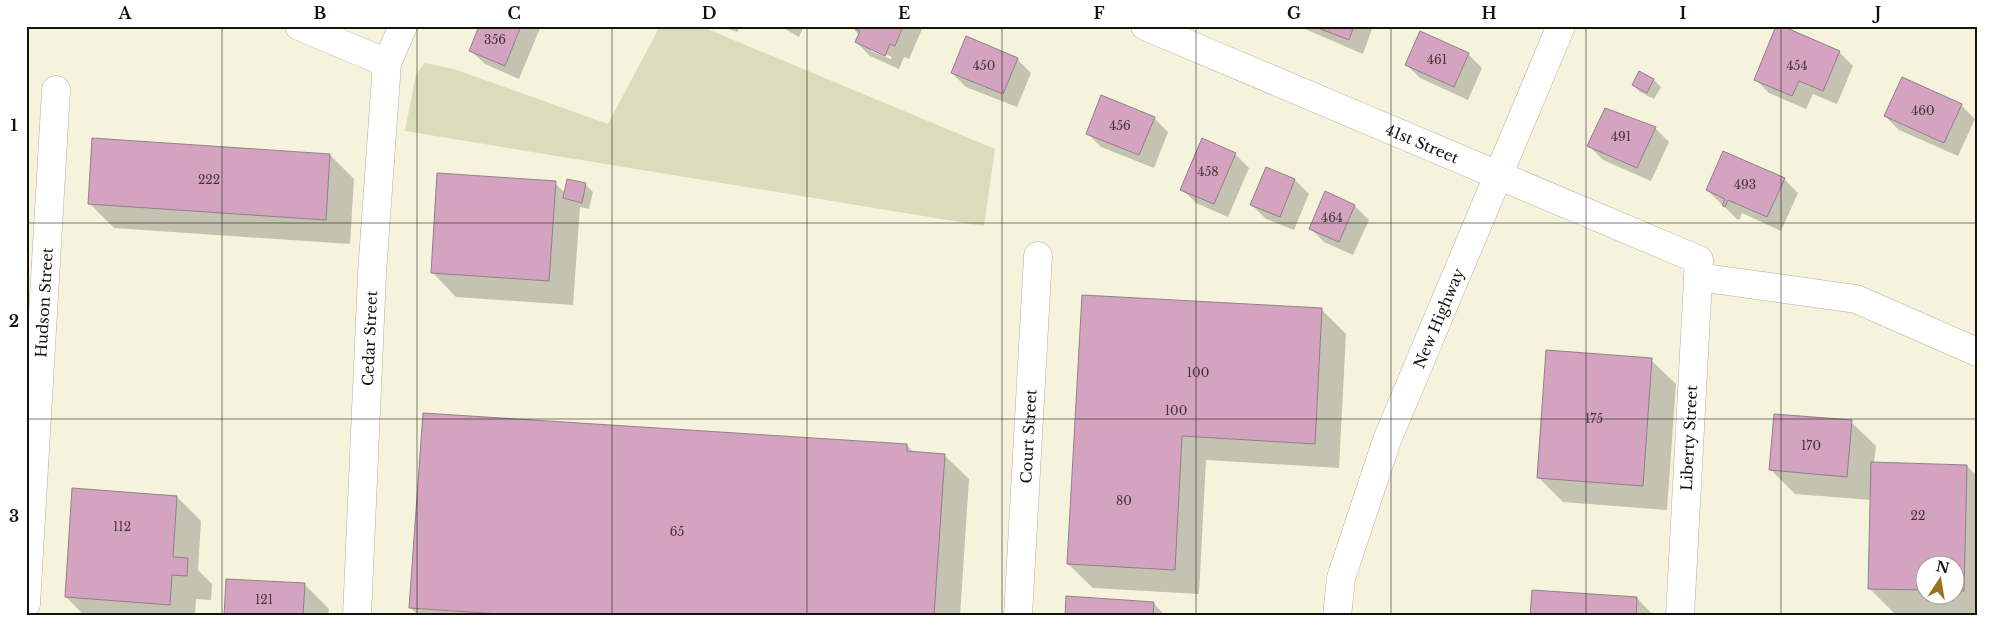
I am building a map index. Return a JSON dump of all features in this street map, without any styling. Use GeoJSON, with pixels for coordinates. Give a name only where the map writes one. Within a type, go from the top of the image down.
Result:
{"type":"FeatureCollection","features":[{"type":"Feature","properties":{"kind":"street"},"geometry":{"type":"LineString","coordinates":[[299,26],[387,63]]}},
{"type":"Feature","properties":{"kind":"street","name":"Cedar Street"},"geometry":{"type":"LineString","coordinates":[[357,616],[372,274],[387,63],[403,26]]}},
{"type":"Feature","properties":{"kind":"street","name":"41st Street"},"geometry":{"type":"LineString","coordinates":[[1145,26],[1498,174],[1699,268],[1856,299],[1977,352]]}},
{"type":"Feature","properties":{"kind":"street","name":"New Highway"},"geometry":{"type":"LineString","coordinates":[[1337,616],[1341,578],[1387,440],[1561,26]]}},
{"type":"Feature","properties":{"kind":"street","name":"Hudson Street"},"geometry":{"type":"LineString","coordinates":[[26,604],[56,90]]}},
{"type":"Feature","properties":{"kind":"street","name":"Court Street"},"geometry":{"type":"LineString","coordinates":[[1018,616],[1038,256]]}},
{"type":"Feature","properties":{"kind":"street","name":"Liberty Street"},"geometry":{"type":"LineString","coordinates":[[1680,616],[1699,268]]}},
{"type":"Feature","properties":{"kind":"green space"},"geometry":{"type":"Polygon","coordinates":[[[660,26],[700,26],[995,149],[984,226],[405,131],[416,74],[425,63],[454,69],[608,124],[660,26]]]}},
{"type":"Feature","properties":{"kind":"building"},"geometry":{"type":"Polygon","coordinates":[[[479,26],[521,26],[505,66],[469,51],[479,26]]]}},
{"type":"Feature","properties":{"kind":"building"},"geometry":{"type":"Polygon","coordinates":[[[849,26],[903,26],[895,46],[890,44],[885,56],[855,42],[860,31],[849,26]]]}},
{"type":"Feature","properties":{"kind":"building"},"geometry":{"type":"Polygon","coordinates":[[[1313,26],[1354,26],[1349,40],[1313,26]]]}},
{"type":"Feature","properties":{"kind":"building"},"geometry":{"type":"Polygon","coordinates":[[[1776,26],[1782,26],[1840,51],[1823,91],[1799,81],[1792,96],[1754,80],[1776,26]]]}},
{"type":"Feature","properties":{"kind":"building"},"geometry":{"type":"Polygon","coordinates":[[[1420,31],[1469,53],[1454,87],[1405,65],[1420,31]]]}},
{"type":"Feature","properties":{"kind":"building"},"geometry":{"type":"Polygon","coordinates":[[[966,36],[1018,58],[1003,94],[951,73],[966,36]]]}},
{"type":"Feature","properties":{"kind":"building"},"geometry":{"type":"Polygon","coordinates":[[[1639,71],[1654,79],[1647,93],[1632,85],[1639,71]]]}},
{"type":"Feature","properties":{"kind":"building"},"geometry":{"type":"Polygon","coordinates":[[[1902,77],[1962,104],[1944,143],[1884,116],[1902,77]]]}},
{"type":"Feature","properties":{"kind":"building"},"geometry":{"type":"Polygon","coordinates":[[[1101,95],[1155,117],[1139,155],[1086,134],[1101,95]]]}},
{"type":"Feature","properties":{"kind":"building"},"geometry":{"type":"Polygon","coordinates":[[[1605,108],[1656,127],[1637,168],[1587,146],[1605,108]]]}},
{"type":"Feature","properties":{"kind":"building"},"geometry":{"type":"Polygon","coordinates":[[[92,138],[330,154],[326,220],[88,204],[92,138]]]}},
{"type":"Feature","properties":{"kind":"building"},"geometry":{"type":"Polygon","coordinates":[[[1202,138],[1236,153],[1214,204],[1180,190],[1202,138]]]}},
{"type":"Feature","properties":{"kind":"building"},"geometry":{"type":"Polygon","coordinates":[[[1723,151],[1785,178],[1767,217],[1728,200],[1725,207],[1722,205],[1725,199],[1706,190],[1723,151]]]}},
{"type":"Feature","properties":{"kind":"building"},"geometry":{"type":"Polygon","coordinates":[[[1266,167],[1295,179],[1280,217],[1250,205],[1266,167]]]}},
{"type":"Feature","properties":{"kind":"building"},"geometry":{"type":"Polygon","coordinates":[[[437,173],[556,181],[549,281],[431,273],[437,173]]]}},
{"type":"Feature","properties":{"kind":"building"},"geometry":{"type":"Polygon","coordinates":[[[567,179],[586,183],[582,203],[563,198],[567,179]]]}},
{"type":"Feature","properties":{"kind":"building"},"geometry":{"type":"Polygon","coordinates":[[[1325,191],[1355,205],[1339,242],[1309,229],[1325,191]]]}},
{"type":"Feature","properties":{"kind":"building"},"geometry":{"type":"Polygon","coordinates":[[[1082,295],[1322,308],[1315,444],[1182,436],[1175,570],[1067,564],[1082,295]]]}},
{"type":"Feature","properties":{"kind":"building"},"geometry":{"type":"Polygon","coordinates":[[[1546,350],[1652,358],[1643,486],[1537,478],[1546,350]]]}},
{"type":"Feature","properties":{"kind":"building"},"geometry":{"type":"Polygon","coordinates":[[[423,413],[907,444],[907,451],[945,454],[934,616],[530,616],[409,608],[423,413]]]}},
{"type":"Feature","properties":{"kind":"building"},"geometry":{"type":"Polygon","coordinates":[[[1774,414],[1852,420],[1847,477],[1769,470],[1774,414]]]}},
{"type":"Feature","properties":{"kind":"building"},"geometry":{"type":"Polygon","coordinates":[[[1871,462],[1967,465],[1965,554],[1916,554],[1916,590],[1868,589],[1871,462]]]}},
{"type":"Feature","properties":{"kind":"building"},"geometry":{"type":"Polygon","coordinates":[[[72,488],[177,496],[173,557],[188,558],[187,576],[172,575],[170,605],[65,597],[72,488]]]}},
{"type":"Feature","properties":{"kind":"building"},"geometry":{"type":"Polygon","coordinates":[[[226,579],[305,583],[303,616],[224,616],[226,579]]]}},
{"type":"Feature","properties":{"kind":"building"},"geometry":{"type":"Polygon","coordinates":[[[1532,590],[1637,597],[1636,616],[1530,616],[1532,590]]]}},
{"type":"Feature","properties":{"kind":"building"},"geometry":{"type":"Polygon","coordinates":[[[1066,596],[1154,602],[1153,616],[1065,616],[1066,596]]]}}]}
